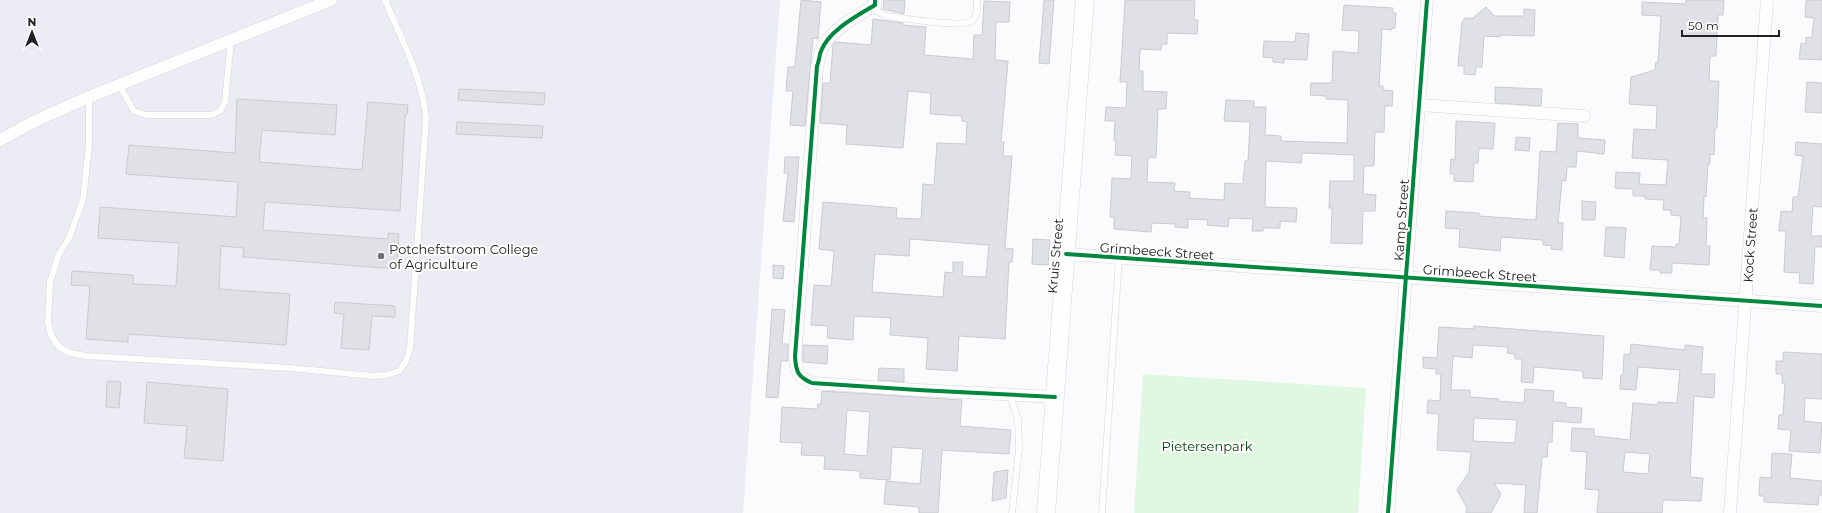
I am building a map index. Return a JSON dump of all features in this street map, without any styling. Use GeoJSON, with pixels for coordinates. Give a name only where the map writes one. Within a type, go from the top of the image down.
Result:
{"type":"FeatureCollection","features":[{"type":"Feature","properties":{"kind":"street"},"geometry":{"type":"LineString","coordinates":[[0,140],[36,120],[89,97],[331,0]]}},
{"type":"Feature","properties":{"kind":"street","name":"Kruis Street"},"geometry":{"type":"LineString","coordinates":[[1046,513],[1085,0]]}},
{"type":"Feature","properties":{"kind":"street","name":"Kamp Street"},"geometry":{"type":"LineString","coordinates":[[1388,513],[1427,0]]}},
{"type":"Feature","properties":{"kind":"street","name":"Kock Street"},"geometry":{"type":"LineString","coordinates":[[1730,513],[1767,0]]}},
{"type":"Feature","properties":{"kind":"street"},"geometry":{"type":"LineString","coordinates":[[875,2],[833,35],[822,50],[818,66],[795,357],[796,368],[802,379],[812,383],[1055,397]]}},
{"type":"Feature","properties":{"kind":"street"},"geometry":{"type":"LineString","coordinates":[[1419,105],[1584,116]]}},
{"type":"Feature","properties":{"kind":"street","name":"Grimbeeck Street"},"geometry":{"type":"LineString","coordinates":[[1066,254],[1822,306]]}},
{"type":"Feature","properties":{"kind":"lane"},"geometry":{"type":"LineString","coordinates":[[89,97],[89,145],[83,200],[71,232],[58,256],[50,282],[48,323],[51,335],[59,347],[70,353],[117,359],[290,368],[387,376],[399,371],[406,361],[410,348],[426,118],[425,104],[410,60],[386,0]]}},
{"type":"Feature","properties":{"kind":"lane"},"geometry":{"type":"LineString","coordinates":[[875,2],[878,12],[887,16],[961,25],[972,21],[977,11],[977,0]]}},
{"type":"Feature","properties":{"kind":"lane"},"geometry":{"type":"LineString","coordinates":[[119,85],[134,110],[146,115],[212,115],[221,110],[225,102],[231,39]]}},
{"type":"Feature","properties":{"kind":"lane"},"geometry":{"type":"LineString","coordinates":[[1102,513],[1119,258]]}},
{"type":"Feature","properties":{"kind":"lane"},"geometry":{"type":"LineString","coordinates":[[1010,395],[1018,419],[1019,449],[1012,513]]}},
{"type":"Feature","properties":{"kind":"shaded area","name":"Potchefstroom College of Agriculture"},"geometry":{"type":"Polygon","coordinates":[[[0,0],[780,0],[743,513],[0,513],[0,0]]]}},
{"type":"Feature","properties":{"kind":"green space","name":"Pietersenpark"},"geometry":{"type":"Polygon","coordinates":[[[1143,374],[1366,388],[1358,513],[1134,513],[1143,374]]]}},
{"type":"Feature","properties":{"kind":"building"},"geometry":{"type":"Polygon","coordinates":[[[801,0],[821,2],[818,39],[813,38],[805,126],[790,125],[793,91],[786,91],[788,67],[795,67],[801,0]]]}},
{"type":"Feature","properties":{"kind":"building"},"geometry":{"type":"Polygon","coordinates":[[[884,0],[905,0],[904,14],[883,9],[884,0]]]}},
{"type":"Feature","properties":{"kind":"building"},"geometry":{"type":"Polygon","coordinates":[[[1044,0],[1054,0],[1049,64],[1039,63],[1044,0]]]}},
{"type":"Feature","properties":{"kind":"building"},"geometry":{"type":"Polygon","coordinates":[[[1125,0],[1195,0],[1194,20],[1198,20],[1197,34],[1167,33],[1167,44],[1162,44],[1161,50],[1140,49],[1139,71],[1143,71],[1143,91],[1167,92],[1166,109],[1158,109],[1156,158],[1148,157],[1147,182],[1175,183],[1174,191],[1190,192],[1189,198],[1224,200],[1225,183],[1243,184],[1245,161],[1248,161],[1250,122],[1224,121],[1226,100],[1254,101],[1254,107],[1266,107],[1265,135],[1281,136],[1281,141],[1347,143],[1348,100],[1326,99],[1326,96],[1310,95],[1311,83],[1332,83],[1333,51],[1358,53],[1359,31],[1342,30],[1344,5],[1393,8],[1393,13],[1396,13],[1395,28],[1392,28],[1392,30],[1382,29],[1379,86],[1383,86],[1383,90],[1393,91],[1392,106],[1385,106],[1384,132],[1375,132],[1374,166],[1364,166],[1363,194],[1376,195],[1375,211],[1363,211],[1362,244],[1331,243],[1332,208],[1329,208],[1330,181],[1354,181],[1354,155],[1302,153],[1301,163],[1266,161],[1265,207],[1297,208],[1296,222],[1280,221],[1280,228],[1263,228],[1263,231],[1252,231],[1253,219],[1229,218],[1228,227],[1207,225],[1208,220],[1188,219],[1188,228],[1175,227],[1175,224],[1152,223],[1151,232],[1114,229],[1114,217],[1110,217],[1112,178],[1131,179],[1132,156],[1115,155],[1115,121],[1105,121],[1106,107],[1126,108],[1127,82],[1120,82],[1125,0]]]}},
{"type":"Feature","properties":{"kind":"building"},"geometry":{"type":"Polygon","coordinates":[[[1686,0],[1724,0],[1723,15],[1718,15],[1716,56],[1710,56],[1709,81],[1719,81],[1714,155],[1710,154],[1706,197],[1704,196],[1703,218],[1707,218],[1706,246],[1710,246],[1709,265],[1672,263],[1672,273],[1660,273],[1660,270],[1650,270],[1652,246],[1676,247],[1676,244],[1679,244],[1681,216],[1671,215],[1671,210],[1663,210],[1664,200],[1645,199],[1645,196],[1633,196],[1633,189],[1615,188],[1616,172],[1640,173],[1639,184],[1666,185],[1668,160],[1632,158],[1634,129],[1656,130],[1657,106],[1629,104],[1631,77],[1655,70],[1656,62],[1658,62],[1661,16],[1642,15],[1642,2],[1686,4],[1686,0]]]}},
{"type":"Feature","properties":{"kind":"building"},"geometry":{"type":"Polygon","coordinates":[[[1806,0],[1822,0],[1822,60],[1799,59],[1801,43],[1806,44],[1806,37],[1812,38],[1814,18],[1805,17],[1806,0]]]}},
{"type":"Feature","properties":{"kind":"building"},"geometry":{"type":"Polygon","coordinates":[[[984,1],[1010,2],[1009,22],[996,22],[995,60],[1008,61],[1001,142],[1004,142],[1003,156],[1012,156],[1005,248],[1013,249],[1012,262],[1009,262],[1005,339],[959,336],[957,371],[926,369],[928,338],[890,335],[891,318],[854,316],[853,340],[827,338],[828,326],[811,325],[814,285],[831,286],[834,251],[819,249],[823,202],[897,208],[896,218],[921,219],[923,184],[934,185],[937,143],[966,144],[967,122],[962,121],[962,116],[930,114],[931,93],[908,91],[903,148],[846,144],[847,125],[820,123],[823,83],[830,83],[833,45],[835,42],[871,45],[873,19],[903,23],[903,25],[926,27],[924,55],[973,59],[974,35],[982,35],[984,1]],[[910,239],[909,256],[875,254],[872,292],[943,297],[945,272],[953,273],[953,262],[963,262],[962,276],[986,277],[989,245],[910,239]]]}},
{"type":"Feature","properties":{"kind":"building"},"geometry":{"type":"Polygon","coordinates":[[[1486,7],[1494,16],[1524,16],[1524,9],[1535,10],[1534,36],[1484,36],[1482,67],[1476,67],[1475,75],[1464,74],[1464,66],[1458,66],[1462,22],[1465,18],[1473,18],[1486,7]]]}},
{"type":"Feature","properties":{"kind":"building"},"geometry":{"type":"Polygon","coordinates":[[[1296,33],[1309,34],[1307,60],[1284,59],[1284,63],[1273,62],[1273,58],[1263,57],[1264,41],[1295,42],[1296,33]]]}},
{"type":"Feature","properties":{"kind":"building"},"geometry":{"type":"Polygon","coordinates":[[[1807,82],[1822,83],[1822,113],[1805,112],[1807,82]]]}},
{"type":"Feature","properties":{"kind":"building"},"geometry":{"type":"Polygon","coordinates":[[[1495,87],[1542,89],[1541,106],[1495,103],[1495,87]]]}},
{"type":"Feature","properties":{"kind":"building"},"geometry":{"type":"Polygon","coordinates":[[[459,89],[545,93],[544,105],[458,100],[459,89]]]}},
{"type":"Feature","properties":{"kind":"building"},"geometry":{"type":"Polygon","coordinates":[[[237,99],[337,105],[335,135],[262,130],[259,162],[362,170],[368,102],[408,105],[407,115],[405,115],[400,211],[265,202],[263,230],[388,239],[388,233],[399,234],[397,269],[243,257],[244,248],[221,246],[219,289],[290,294],[286,345],[128,334],[128,342],[86,339],[90,286],[71,285],[72,271],[133,275],[133,284],[176,286],[179,243],[98,238],[100,207],[236,217],[238,182],[126,174],[129,145],[235,153],[237,99]]]}},
{"type":"Feature","properties":{"kind":"building"},"geometry":{"type":"Polygon","coordinates":[[[1456,121],[1495,123],[1493,149],[1479,148],[1478,163],[1474,163],[1473,182],[1454,181],[1454,174],[1450,174],[1451,159],[1455,160],[1456,121]]]}},
{"type":"Feature","properties":{"kind":"building"},"geometry":{"type":"Polygon","coordinates":[[[457,122],[543,126],[542,138],[456,134],[457,122]]]}},
{"type":"Feature","properties":{"kind":"building"},"geometry":{"type":"Polygon","coordinates":[[[1558,123],[1578,124],[1578,138],[1605,140],[1604,154],[1577,151],[1576,167],[1567,167],[1566,181],[1562,180],[1558,223],[1563,223],[1562,250],[1551,249],[1552,246],[1543,245],[1543,240],[1501,237],[1500,251],[1459,247],[1460,229],[1445,228],[1446,211],[1479,213],[1479,216],[1536,220],[1540,151],[1556,152],[1558,123]]]}},
{"type":"Feature","properties":{"kind":"building"},"geometry":{"type":"Polygon","coordinates":[[[1516,137],[1530,138],[1529,151],[1515,150],[1516,137]]]}},
{"type":"Feature","properties":{"kind":"building"},"geometry":{"type":"Polygon","coordinates":[[[1796,142],[1822,144],[1822,207],[1813,206],[1811,236],[1822,236],[1822,247],[1815,247],[1813,284],[1799,283],[1800,273],[1784,272],[1786,231],[1779,231],[1781,211],[1792,212],[1793,197],[1798,197],[1803,156],[1795,155],[1796,142]]]}},
{"type":"Feature","properties":{"kind":"building"},"geometry":{"type":"Polygon","coordinates":[[[785,157],[799,157],[794,222],[783,221],[788,173],[784,173],[785,157]]]}},
{"type":"Feature","properties":{"kind":"building"},"geometry":{"type":"Polygon","coordinates":[[[1582,201],[1596,202],[1595,220],[1582,220],[1582,201]]]}},
{"type":"Feature","properties":{"kind":"building"},"geometry":{"type":"Polygon","coordinates":[[[1606,227],[1626,228],[1624,258],[1604,256],[1606,227]]]}},
{"type":"Feature","properties":{"kind":"building"},"geometry":{"type":"Polygon","coordinates":[[[1033,239],[1050,240],[1048,265],[1032,264],[1033,239]]]}},
{"type":"Feature","properties":{"kind":"building"},"geometry":{"type":"Polygon","coordinates":[[[773,265],[784,266],[783,279],[773,278],[773,265]]]}},
{"type":"Feature","properties":{"kind":"building"},"geometry":{"type":"Polygon","coordinates":[[[335,302],[395,306],[395,317],[372,316],[369,350],[341,348],[344,314],[334,313],[335,302]]]}},
{"type":"Feature","properties":{"kind":"building"},"geometry":{"type":"Polygon","coordinates":[[[772,309],[785,310],[782,344],[788,344],[788,361],[781,361],[778,398],[766,397],[772,309]]]}},
{"type":"Feature","properties":{"kind":"building"},"geometry":{"type":"Polygon","coordinates":[[[1474,326],[1604,336],[1602,379],[1583,378],[1583,371],[1534,367],[1533,383],[1521,382],[1522,359],[1515,359],[1515,354],[1507,353],[1508,347],[1473,345],[1472,358],[1453,356],[1451,390],[1470,390],[1470,397],[1499,399],[1498,401],[1524,403],[1525,389],[1554,391],[1553,402],[1566,403],[1566,407],[1582,408],[1581,423],[1553,421],[1552,442],[1548,442],[1547,457],[1542,457],[1537,513],[1524,513],[1526,485],[1494,483],[1501,494],[1491,513],[1466,513],[1467,508],[1457,490],[1469,472],[1471,452],[1437,450],[1439,414],[1427,413],[1428,400],[1440,401],[1441,374],[1436,374],[1436,369],[1423,368],[1423,357],[1437,358],[1439,327],[1474,329],[1474,326]],[[1474,418],[1473,441],[1515,443],[1517,420],[1474,418]]]}},
{"type":"Feature","properties":{"kind":"building"},"geometry":{"type":"Polygon","coordinates":[[[1631,344],[1685,350],[1685,345],[1703,347],[1701,374],[1715,374],[1714,398],[1694,396],[1690,477],[1703,478],[1701,501],[1663,500],[1662,513],[1597,513],[1599,490],[1585,489],[1587,452],[1571,451],[1572,428],[1594,429],[1594,436],[1630,440],[1633,403],[1658,405],[1658,402],[1677,403],[1680,370],[1638,367],[1636,390],[1620,389],[1621,375],[1623,375],[1624,354],[1630,355],[1631,344]],[[1625,452],[1623,472],[1648,474],[1650,454],[1625,452]]]}},
{"type":"Feature","properties":{"kind":"building"},"geometry":{"type":"Polygon","coordinates":[[[803,345],[828,346],[827,364],[803,362],[803,345]]]}},
{"type":"Feature","properties":{"kind":"building"},"geometry":{"type":"Polygon","coordinates":[[[1783,352],[1822,354],[1822,399],[1805,398],[1804,421],[1822,423],[1820,453],[1789,451],[1791,430],[1778,429],[1779,415],[1783,415],[1785,383],[1782,383],[1782,374],[1776,374],[1776,361],[1783,361],[1783,352]]]}},
{"type":"Feature","properties":{"kind":"building"},"geometry":{"type":"Polygon","coordinates":[[[879,368],[904,369],[904,382],[878,380],[879,368]]]}},
{"type":"Feature","properties":{"kind":"building"},"geometry":{"type":"Polygon","coordinates":[[[107,381],[121,382],[119,408],[106,407],[107,381]]]}},
{"type":"Feature","properties":{"kind":"building"},"geometry":{"type":"Polygon","coordinates":[[[147,382],[228,389],[223,461],[184,458],[187,426],[144,423],[147,382]]]}},
{"type":"Feature","properties":{"kind":"building"},"geometry":{"type":"Polygon","coordinates":[[[822,391],[962,400],[960,426],[1011,430],[1009,454],[942,450],[938,513],[919,513],[919,507],[884,504],[886,481],[920,484],[923,449],[892,447],[890,480],[860,478],[860,471],[824,469],[825,456],[801,455],[802,443],[780,442],[782,407],[817,409],[818,404],[821,404],[822,391]],[[847,410],[844,454],[867,456],[870,412],[847,410]]]}},
{"type":"Feature","properties":{"kind":"building"},"geometry":{"type":"Polygon","coordinates":[[[1772,453],[1792,454],[1790,478],[1822,481],[1822,495],[1819,495],[1818,505],[1764,502],[1764,496],[1759,496],[1760,477],[1771,478],[1772,453]]]}},
{"type":"Feature","properties":{"kind":"building"},"geometry":{"type":"Polygon","coordinates":[[[1008,470],[1006,498],[992,501],[994,472],[1008,470]]]}},
{"type":"Feature","properties":{"kind":"cycle path"},"geometry":{"type":"LineString","coordinates":[[875,0],[875,5],[844,24],[830,36],[821,51],[817,66],[795,357],[797,370],[804,379],[812,383],[1055,397]]}},
{"type":"Feature","properties":{"kind":"cycle path"},"geometry":{"type":"LineString","coordinates":[[1388,513],[1427,0]]}},
{"type":"Feature","properties":{"kind":"cycle path"},"geometry":{"type":"LineString","coordinates":[[1066,254],[1822,306]]}},
{"type":"Feature","properties":{"kind":"place","name":"Potchefstroom College of Agriculture"},"geometry":{"type":"Point","coordinates":[381,256]}}]}
